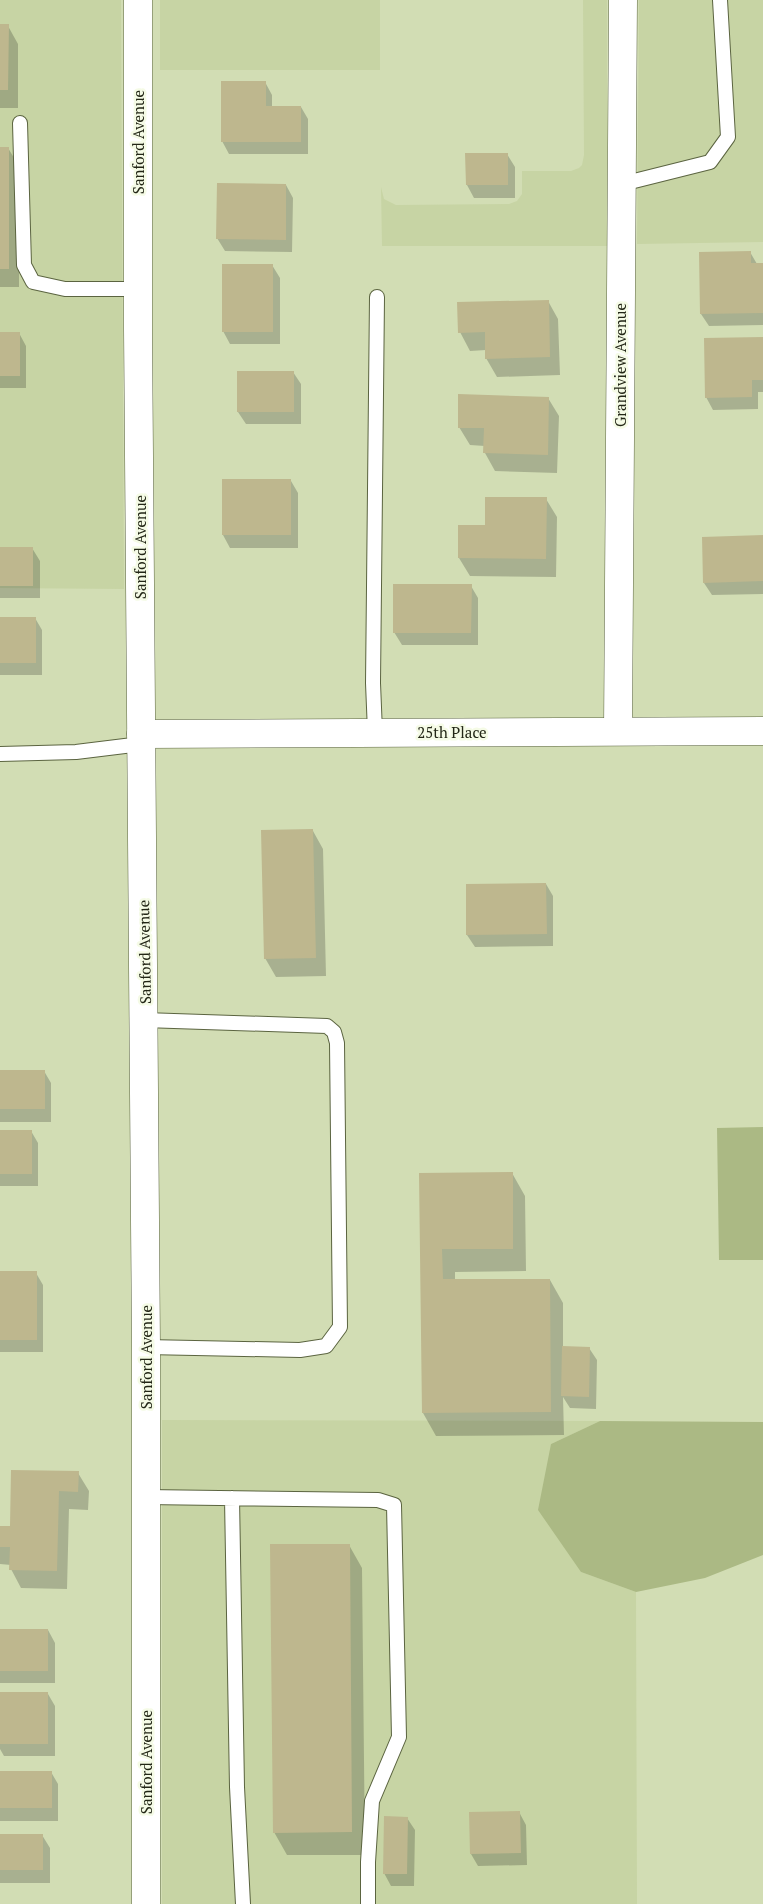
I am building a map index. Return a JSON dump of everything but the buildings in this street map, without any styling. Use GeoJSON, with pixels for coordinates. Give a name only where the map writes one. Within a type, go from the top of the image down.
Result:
{"type":"FeatureCollection","features":[{"type":"Feature","properties":{"kind":"main road","name":"Sanford Avenue"},"geometry":{"type":"LineString","coordinates":[[138,0],[138,289],[146,1346],[146,1904]]}},
{"type":"Feature","properties":{"kind":"main road","name":"Grandview Avenue"},"geometry":{"type":"LineString","coordinates":[[618,731],[623,0]]}},
{"type":"Feature","properties":{"kind":"main road","name":"25th Place"},"geometry":{"type":"LineString","coordinates":[[141,739],[375,732],[763,731]]}},
{"type":"Feature","properties":{"kind":"lane"},"geometry":{"type":"LineString","coordinates":[[622,184],[710,162],[728,137],[720,0]]}},
{"type":"Feature","properties":{"kind":"lane"},"geometry":{"type":"LineString","coordinates":[[20,123],[24,265],[33,282],[65,289],[138,289]]}},
{"type":"Feature","properties":{"kind":"lane"},"geometry":{"type":"LineString","coordinates":[[375,732],[373,673],[377,297]]}},
{"type":"Feature","properties":{"kind":"lane"},"geometry":{"type":"LineString","coordinates":[[0,754],[76,752],[141,739]]}},
{"type":"Feature","properties":{"kind":"lane"},"geometry":{"type":"LineString","coordinates":[[144,1020],[327,1026],[334,1032],[337,1043],[340,1327],[326,1346],[300,1350],[146,1346]]}},
{"type":"Feature","properties":{"kind":"lane"},"geometry":{"type":"LineString","coordinates":[[146,1497],[378,1500],[394,1506],[399,1737],[372,1800],[368,1862],[368,1904]]}},
{"type":"Feature","properties":{"kind":"lane"},"geometry":{"type":"LineString","coordinates":[[232,1498],[237,1786],[243,1904]]}},
{"type":"Feature","properties":{"kind":"shaded area"},"geometry":{"type":"Polygon","coordinates":[[[0,0],[121,0],[124,589],[0,588],[0,0]]]}},
{"type":"Feature","properties":{"kind":"shaded area"},"geometry":{"type":"Polygon","coordinates":[[[160,0],[380,0],[380,70],[160,70],[160,0]]]}},
{"type":"Feature","properties":{"kind":"shaded area"},"geometry":{"type":"Polygon","coordinates":[[[583,0],[607,0],[607,246],[382,246],[381,187],[384,199],[396,205],[509,204],[517,201],[522,194],[522,171],[571,171],[582,165],[584,155],[583,0]]]}},
{"type":"Feature","properties":{"kind":"shaded area"},"geometry":{"type":"Polygon","coordinates":[[[639,0],[763,0],[763,242],[637,244],[639,0]]]}},
{"type":"Feature","properties":{"kind":"shaded area"},"geometry":{"type":"Polygon","coordinates":[[[763,1127],[763,1260],[719,1260],[717,1128],[763,1127]]]}},
{"type":"Feature","properties":{"kind":"shaded area"},"geometry":{"type":"Polygon","coordinates":[[[162,1420],[600,1421],[551,1444],[581,1572],[636,1592],[637,1904],[162,1904],[162,1420]]]}},
{"type":"Feature","properties":{"kind":"shaded area"},"geometry":{"type":"Polygon","coordinates":[[[600,1421],[763,1422],[763,1555],[705,1578],[636,1592],[581,1572],[538,1510],[551,1444],[600,1421]]]}}]}
